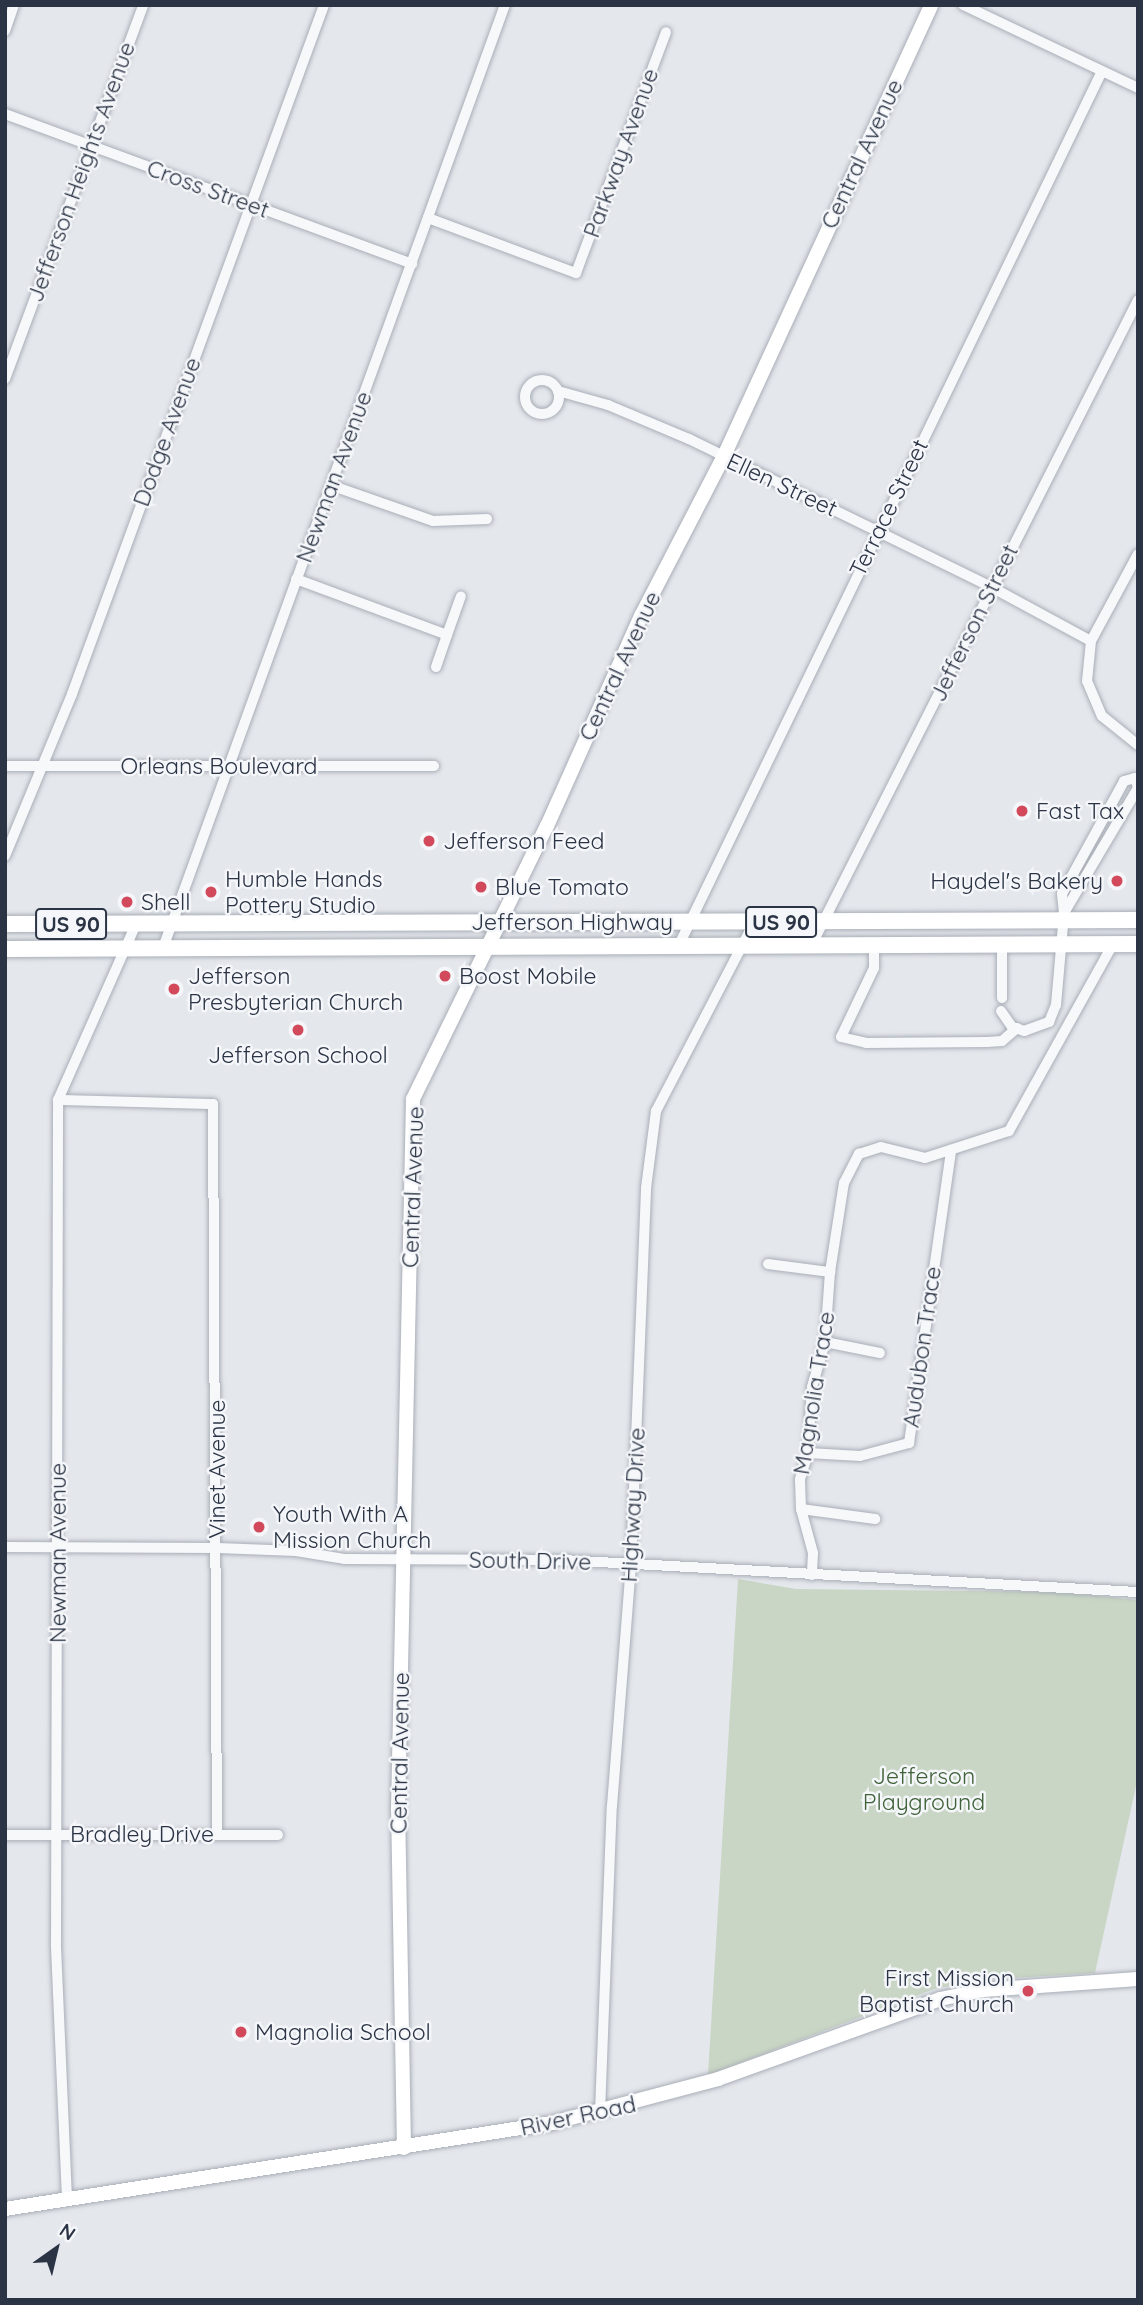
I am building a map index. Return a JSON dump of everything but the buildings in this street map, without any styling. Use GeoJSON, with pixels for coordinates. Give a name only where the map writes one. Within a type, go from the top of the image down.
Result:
{"type":"FeatureCollection","features":[{"type":"Feature","properties":{"kind":"main road","name":"Central Avenue"},"geometry":{"type":"LineString","coordinates":[[404,2148],[398,1892],[413,1099],[499,922],[641,616],[723,458],[931,5]]}},
{"type":"Feature","properties":{"kind":"main road","name":"Jefferson Highway"},"geometry":{"type":"LineString","coordinates":[[5,924],[823,922],[1064,916],[1138,920]]}},
{"type":"Feature","properties":{"kind":"main road","name":"Jefferson Highway"},"geometry":{"type":"LineString","coordinates":[[5,949],[1138,944]]}},
{"type":"Feature","properties":{"kind":"main road","name":"River Road"},"geometry":{"type":"LineString","coordinates":[[5,2209],[404,2148],[600,2112],[718,2079],[940,1999],[983,1990],[1138,1979]]}},
{"type":"Feature","properties":{"kind":"street"},"geometry":{"type":"LineString","coordinates":[[5,31],[14,5]]}},
{"type":"Feature","properties":{"kind":"street","name":"Jefferson Heights Avenue"},"geometry":{"type":"LineString","coordinates":[[5,379],[143,5]]}},
{"type":"Feature","properties":{"kind":"street","name":"Dodge Avenue"},"geometry":{"type":"LineString","coordinates":[[5,856],[43,766],[324,5]]}},
{"type":"Feature","properties":{"kind":"street","name":"Newman Avenue"},"geometry":{"type":"LineString","coordinates":[[163,948],[296,579],[333,486],[505,5]]}},
{"type":"Feature","properties":{"kind":"street"},"geometry":{"type":"LineString","coordinates":[[963,5],[1138,88]]}},
{"type":"Feature","properties":{"kind":"street","name":"Parkway Avenue"},"geometry":{"type":"LineString","coordinates":[[428,218],[576,273],[666,33]]}},
{"type":"Feature","properties":{"kind":"street","name":"Terrace Street"},"geometry":{"type":"LineString","coordinates":[[678,947],[688,921],[1102,71]]}},
{"type":"Feature","properties":{"kind":"street","name":"Cross Street"},"geometry":{"type":"LineString","coordinates":[[5,114],[412,264]]}},
{"type":"Feature","properties":{"kind":"street","name":"Jefferson Street"},"geometry":{"type":"LineString","coordinates":[[811,946],[1138,300]]}},
{"type":"Feature","properties":{"kind":"street","name":"Ellen Street"},"geometry":{"type":"LineString","coordinates":[[558,391],[641,417],[878,531],[1091,641]]}},
{"type":"Feature","properties":{"kind":"street"},"geometry":{"type":"LineString","coordinates":[[333,486],[433,521],[487,519]]}},
{"type":"Feature","properties":{"kind":"street"},"geometry":{"type":"LineString","coordinates":[[1138,554],[1091,641],[1087,681],[1092,698],[1116,731],[1138,745]]}},
{"type":"Feature","properties":{"kind":"street"},"geometry":{"type":"LineString","coordinates":[[296,579],[447,635]]}},
{"type":"Feature","properties":{"kind":"street"},"geometry":{"type":"LineString","coordinates":[[436,667],[461,596]]}},
{"type":"Feature","properties":{"kind":"street","name":"Orleans Boulevard"},"geometry":{"type":"LineString","coordinates":[[5,766],[433,766]]}},
{"type":"Feature","properties":{"kind":"street"},"geometry":{"type":"LineString","coordinates":[[1001,1011],[1017,1028],[1039,1030],[1049,1022],[1056,1005],[1064,916],[1062,894],[1124,781],[1137,781],[1064,916]]}},
{"type":"Feature","properties":{"kind":"street","name":"Highway Drive"},"geometry":{"type":"LineString","coordinates":[[600,2112],[611,1806],[631,1564],[646,1188],[656,1111],[755,921]]}},
{"type":"Feature","properties":{"kind":"street","name":"Newman Avenue"},"geometry":{"type":"LineString","coordinates":[[67,2199],[56,1943],[59,1835],[58,1100],[136,924]]}},
{"type":"Feature","properties":{"kind":"street"},"geometry":{"type":"LineString","coordinates":[[768,1264],[830,1272],[845,1182],[859,1154],[881,1147],[925,1158],[1009,1132],[1113,944]]}},
{"type":"Feature","properties":{"kind":"street"},"geometry":{"type":"LineString","coordinates":[[1002,945],[1002,998]]}},
{"type":"Feature","properties":{"kind":"street"},"geometry":{"type":"LineString","coordinates":[[874,946],[874,968],[841,1037],[866,1043],[954,1044],[1002,1041],[1017,1028]]}},
{"type":"Feature","properties":{"kind":"street","name":"Vinet Avenue"},"geometry":{"type":"LineString","coordinates":[[58,1100],[213,1104],[218,1548],[217,1834]]}},
{"type":"Feature","properties":{"kind":"street","name":"Audubon Trace"},"geometry":{"type":"LineString","coordinates":[[808,1453],[860,1455],[909,1443],[951,1150]]}},
{"type":"Feature","properties":{"kind":"street","name":"Magnolia Trace"},"geometry":{"type":"LineString","coordinates":[[812,1575],[813,1553],[801,1509],[800,1480],[808,1453],[812,1387],[825,1342],[830,1272]]}},
{"type":"Feature","properties":{"kind":"street"},"geometry":{"type":"LineString","coordinates":[[825,1342],[880,1353]]}},
{"type":"Feature","properties":{"kind":"street"},"geometry":{"type":"LineString","coordinates":[[801,1509],[875,1519]]}},
{"type":"Feature","properties":{"kind":"street","name":"South Drive"},"geometry":{"type":"LineString","coordinates":[[5,1547],[218,1548],[404,1559],[631,1564],[1138,1592]]}},
{"type":"Feature","properties":{"kind":"street","name":"Bradley Drive"},"geometry":{"type":"LineString","coordinates":[[5,1835],[278,1835]]}},
{"type":"Feature","properties":{"kind":"green space","name":"Jefferson Playground"},"geometry":{"type":"Polygon","coordinates":[[[738,1579],[796,1589],[1060,1592],[1138,1600],[1138,1777],[1095,1973],[980,1980],[934,1989],[708,2075],[738,1579]]]}},
{"type":"Feature","properties":{"kind":"place","name":"Fast Tax"},"geometry":{"type":"Point","coordinates":[1022,811]}},
{"type":"Feature","properties":{"kind":"place","name":"Jefferson Feed"},"geometry":{"type":"Point","coordinates":[429,841]}},
{"type":"Feature","properties":{"kind":"place","name":"Haydel's Bakery"},"geometry":{"type":"Point","coordinates":[1117,881]}},
{"type":"Feature","properties":{"kind":"place","name":"Blue Tomato"},"geometry":{"type":"Point","coordinates":[481,887]}},
{"type":"Feature","properties":{"kind":"place","name":"Humble Hands Pottery Studio"},"geometry":{"type":"Point","coordinates":[211,892]}},
{"type":"Feature","properties":{"kind":"place","name":"Shell"},"geometry":{"type":"Point","coordinates":[127,902]}},
{"type":"Feature","properties":{"kind":"place","name":"Boost Mobile"},"geometry":{"type":"Point","coordinates":[445,976]}},
{"type":"Feature","properties":{"kind":"place","name":"Jefferson Presbyterian Church"},"geometry":{"type":"Point","coordinates":[174,989]}},
{"type":"Feature","properties":{"kind":"place","name":"Jefferson School"},"geometry":{"type":"Point","coordinates":[298,1030]}},
{"type":"Feature","properties":{"kind":"place","name":"Youth With A Mission Church"},"geometry":{"type":"Point","coordinates":[259,1527]}},
{"type":"Feature","properties":{"kind":"place","name":"First Mission Baptist Church"},"geometry":{"type":"Point","coordinates":[1028,1991]}},
{"type":"Feature","properties":{"kind":"place","name":"Magnolia School"},"geometry":{"type":"Point","coordinates":[241,2032]}}]}
